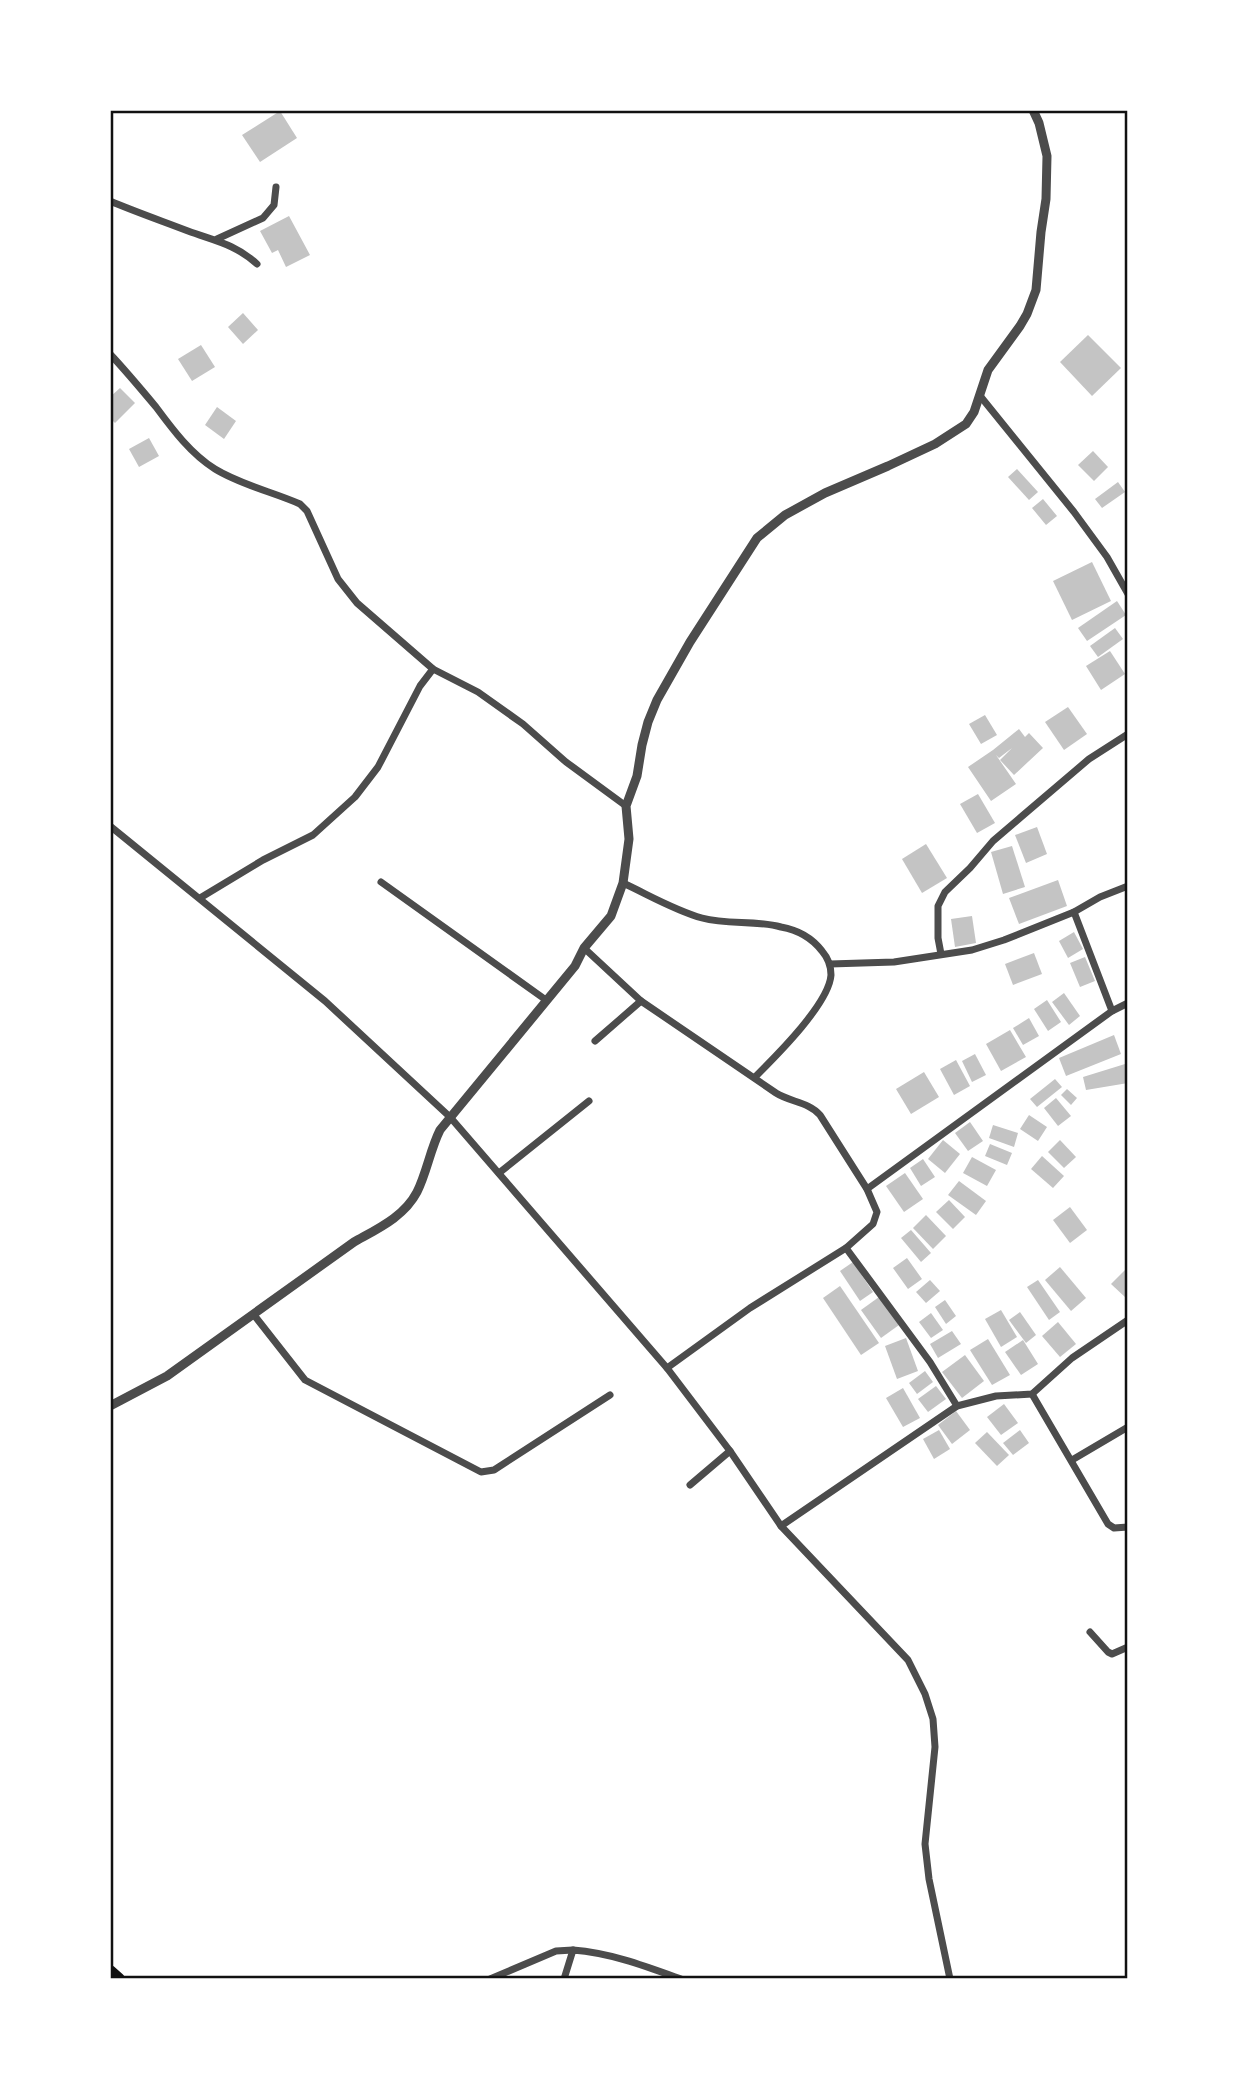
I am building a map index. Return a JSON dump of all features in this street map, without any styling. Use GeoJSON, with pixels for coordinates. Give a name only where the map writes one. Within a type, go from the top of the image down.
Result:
{"type":"FeatureCollection","features":[{"type":"Feature","properties":{"kind":"main road"},"geometry":{"type":"LineString","coordinates":[[110,1971],[119,1979]]}},
{"type":"Feature","properties":{"kind":"street"},"geometry":{"type":"LineString","coordinates":[[110,1406],[167,1376],[354,1242],[385,1225],[401,1212],[416,1192],[440,1130],[575,965],[584,948],[611,916],[623,883],[629,839],[626,807],[637,776],[648,722],[690,642],[757,538],[785,516],[825,493],[935,444],[966,424],[981,397],[988,370],[1020,326],[1036,290],[1046,199],[1047,156],[1033,110]]}},
{"type":"Feature","properties":{"kind":"street"},"geometry":{"type":"LineString","coordinates":[[217,239],[263,218],[274,205],[276,187]]}},
{"type":"Feature","properties":{"kind":"street"},"geometry":{"type":"LineString","coordinates":[[110,201],[191,232],[217,239],[246,254],[257,264]]}},
{"type":"Feature","properties":{"kind":"street"},"geometry":{"type":"LineString","coordinates":[[110,354],[132,377],[176,434],[215,469],[300,504],[307,511],[338,579],[357,603],[433,669],[489,700],[523,724],[566,762],[626,807]]}},
{"type":"Feature","properties":{"kind":"street"},"geometry":{"type":"LineString","coordinates":[[981,397],[1107,556],[1128,594]]}},
{"type":"Feature","properties":{"kind":"street"},"geometry":{"type":"LineString","coordinates":[[200,898],[263,860],[313,835],[355,797],[378,767],[420,686],[433,669]]}},
{"type":"Feature","properties":{"kind":"street"},"geometry":{"type":"LineString","coordinates":[[941,954],[938,906],[945,892],[993,841],[1088,759],[1128,734]]}},
{"type":"Feature","properties":{"kind":"street"},"geometry":{"type":"LineString","coordinates":[[110,826],[325,1001],[450,1117],[667,1368],[730,1451],[781,1526],[908,1660],[925,1694],[933,1719],[935,1747],[926,1844],[929,1879],[950,1979]]}},
{"type":"Feature","properties":{"kind":"street"},"geometry":{"type":"LineString","coordinates":[[381,882],[546,1000]]}},
{"type":"Feature","properties":{"kind":"street"},"geometry":{"type":"LineString","coordinates":[[623,883],[701,918],[727,923],[780,926],[794,930],[817,945],[830,964],[831,978],[823,996],[793,1039],[755,1077]]}},
{"type":"Feature","properties":{"kind":"street"},"geometry":{"type":"LineString","coordinates":[[830,964],[894,962],[972,950],[1074,912],[1100,897],[1128,886]]}},
{"type":"Feature","properties":{"kind":"street"},"geometry":{"type":"LineString","coordinates":[[1074,912],[1112,1011]]}},
{"type":"Feature","properties":{"kind":"street"},"geometry":{"type":"LineString","coordinates":[[584,948],[641,1001],[785,1098],[815,1110],[867,1189],[877,1212],[867,1230],[846,1248],[750,1308],[667,1368]]}},
{"type":"Feature","properties":{"kind":"street"},"geometry":{"type":"LineString","coordinates":[[595,1041],[641,1001]]}},
{"type":"Feature","properties":{"kind":"street"},"geometry":{"type":"LineString","coordinates":[[867,1189],[1112,1011],[1128,1003]]}},
{"type":"Feature","properties":{"kind":"street"},"geometry":{"type":"LineString","coordinates":[[499,1173],[589,1101]]}},
{"type":"Feature","properties":{"kind":"street"},"geometry":{"type":"LineString","coordinates":[[846,1248],[930,1362],[957,1406]]}},
{"type":"Feature","properties":{"kind":"street"},"geometry":{"type":"LineString","coordinates":[[254,1315],[305,1380],[481,1472],[494,1470],[610,1395]]}},
{"type":"Feature","properties":{"kind":"street"},"geometry":{"type":"LineString","coordinates":[[781,1526],[957,1406],[996,1395],[1032,1394],[1072,1358],[1128,1320]]}},
{"type":"Feature","properties":{"kind":"street"},"geometry":{"type":"LineString","coordinates":[[1032,1394],[1108,1524],[1114,1528],[1128,1527]]}},
{"type":"Feature","properties":{"kind":"street"},"geometry":{"type":"LineString","coordinates":[[1072,1460],[1128,1427]]}},
{"type":"Feature","properties":{"kind":"street"},"geometry":{"type":"LineString","coordinates":[[690,1485],[730,1451]]}},
{"type":"Feature","properties":{"kind":"street"},"geometry":{"type":"LineString","coordinates":[[1090,1632],[1108,1653],[1112,1654],[1128,1647]]}},
{"type":"Feature","properties":{"kind":"street"},"geometry":{"type":"LineString","coordinates":[[564,1979],[573,1950]]}},
{"type":"Feature","properties":{"kind":"street"},"geometry":{"type":"LineString","coordinates":[[490,1979],[556,1951],[573,1950],[613,1956],[681,1979]]}},
{"type":"Feature","properties":{"kind":"building"},"geometry":{"type":"Polygon","coordinates":[[[280,111],[297,138],[260,162],[242,135],[280,111]]]}},
{"type":"Feature","properties":{"kind":"building"},"geometry":{"type":"Polygon","coordinates":[[[289,216],[310,255],[286,267],[278,250],[272,253],[260,231],[289,216]]]}},
{"type":"Feature","properties":{"kind":"building"},"geometry":{"type":"Polygon","coordinates":[[[243,313],[258,330],[243,344],[228,327],[243,313]]]}},
{"type":"Feature","properties":{"kind":"building"},"geometry":{"type":"Polygon","coordinates":[[[1088,335],[1121,368],[1092,396],[1060,362],[1088,335]]]}},
{"type":"Feature","properties":{"kind":"building"},"geometry":{"type":"Polygon","coordinates":[[[201,345],[215,367],[192,381],[178,359],[201,345]]]}},
{"type":"Feature","properties":{"kind":"building"},"geometry":{"type":"Polygon","coordinates":[[[120,388],[135,403],[115,423],[110,418],[110,397],[120,388]]]}},
{"type":"Feature","properties":{"kind":"building"},"geometry":{"type":"Polygon","coordinates":[[[217,407],[236,421],[224,439],[205,425],[217,407]]]}},
{"type":"Feature","properties":{"kind":"building"},"geometry":{"type":"Polygon","coordinates":[[[149,438],[159,456],[139,467],[129,449],[149,438]]]}},
{"type":"Feature","properties":{"kind":"building"},"geometry":{"type":"Polygon","coordinates":[[[1093,451],[1108,467],[1094,481],[1078,465],[1093,451]]]}},
{"type":"Feature","properties":{"kind":"building"},"geometry":{"type":"Polygon","coordinates":[[[1017,469],[1038,492],[1029,500],[1008,477],[1017,469]]]}},
{"type":"Feature","properties":{"kind":"building"},"geometry":{"type":"Polygon","coordinates":[[[1118,482],[1125,492],[1102,508],[1095,499],[1118,482]]]}},
{"type":"Feature","properties":{"kind":"building"},"geometry":{"type":"Polygon","coordinates":[[[1043,499],[1057,516],[1046,525],[1032,508],[1043,499]]]}},
{"type":"Feature","properties":{"kind":"building"},"geometry":{"type":"Polygon","coordinates":[[[1092,562],[1111,601],[1072,620],[1053,581],[1092,562]]]}},
{"type":"Feature","properties":{"kind":"building"},"geometry":{"type":"Polygon","coordinates":[[[1117,601],[1126,615],[1087,641],[1078,628],[1117,601]]]}},
{"type":"Feature","properties":{"kind":"building"},"geometry":{"type":"Polygon","coordinates":[[[1115,628],[1123,639],[1098,657],[1090,646],[1115,628]]]}},
{"type":"Feature","properties":{"kind":"building"},"geometry":{"type":"Polygon","coordinates":[[[1110,651],[1125,674],[1101,690],[1086,666],[1110,651]]]}},
{"type":"Feature","properties":{"kind":"building"},"geometry":{"type":"Polygon","coordinates":[[[1068,707],[1087,734],[1064,750],[1045,722],[1068,707]]]}},
{"type":"Feature","properties":{"kind":"building"},"geometry":{"type":"Polygon","coordinates":[[[985,715],[997,735],[981,744],[969,724],[985,715]]]}},
{"type":"Feature","properties":{"kind":"building"},"geometry":{"type":"Polygon","coordinates":[[[1019,729],[1025,737],[1029,733],[1043,748],[1014,775],[1000,760],[1012,748],[999,758],[996,755],[1016,784],[991,801],[968,767],[1019,729]]]}},
{"type":"Feature","properties":{"kind":"building"},"geometry":{"type":"Polygon","coordinates":[[[978,794],[995,823],[977,833],[960,804],[978,794]]]}},
{"type":"Feature","properties":{"kind":"building"},"geometry":{"type":"Polygon","coordinates":[[[1037,827],[1047,854],[1026,863],[1015,835],[1037,827]]]}},
{"type":"Feature","properties":{"kind":"building"},"geometry":{"type":"Polygon","coordinates":[[[926,844],[947,878],[922,893],[902,859],[926,844]]]}},
{"type":"Feature","properties":{"kind":"building"},"geometry":{"type":"Polygon","coordinates":[[[1012,846],[1025,887],[1003,894],[991,852],[1012,846]]]}},
{"type":"Feature","properties":{"kind":"building"},"geometry":{"type":"Polygon","coordinates":[[[1058,880],[1067,906],[1019,924],[1009,898],[1058,880]]]}},
{"type":"Feature","properties":{"kind":"building"},"geometry":{"type":"Polygon","coordinates":[[[972,916],[976,943],[955,947],[951,919],[972,916]]]}},
{"type":"Feature","properties":{"kind":"building"},"geometry":{"type":"Polygon","coordinates":[[[1074,932],[1083,949],[1068,958],[1059,941],[1074,932]]]}},
{"type":"Feature","properties":{"kind":"building"},"geometry":{"type":"Polygon","coordinates":[[[1034,953],[1042,974],[1013,985],[1005,964],[1034,953]]]}},
{"type":"Feature","properties":{"kind":"building"},"geometry":{"type":"Polygon","coordinates":[[[1085,957],[1095,981],[1080,987],[1070,963],[1085,957]]]}},
{"type":"Feature","properties":{"kind":"building"},"geometry":{"type":"Polygon","coordinates":[[[1064,993],[1080,1016],[1069,1025],[1052,1002],[1064,993]]]}},
{"type":"Feature","properties":{"kind":"building"},"geometry":{"type":"Polygon","coordinates":[[[1047,1000],[1061,1022],[1048,1031],[1034,1009],[1047,1000]]]}},
{"type":"Feature","properties":{"kind":"building"},"geometry":{"type":"Polygon","coordinates":[[[1029,1018],[1039,1036],[1023,1045],[1013,1028],[1029,1018]]]}},
{"type":"Feature","properties":{"kind":"building"},"geometry":{"type":"Polygon","coordinates":[[[1010,1030],[1026,1057],[1001,1071],[986,1044],[1010,1030]]]}},
{"type":"Feature","properties":{"kind":"building"},"geometry":{"type":"Polygon","coordinates":[[[1114,1035],[1121,1054],[1066,1076],[1059,1058],[1114,1035]]]}},
{"type":"Feature","properties":{"kind":"building"},"geometry":{"type":"Polygon","coordinates":[[[975,1054],[986,1075],[972,1082],[962,1061],[975,1054]]]}},
{"type":"Feature","properties":{"kind":"building"},"geometry":{"type":"Polygon","coordinates":[[[956,1060],[970,1086],[954,1095],[940,1069],[956,1060]]]}},
{"type":"Feature","properties":{"kind":"building"},"geometry":{"type":"Polygon","coordinates":[[[1125,1064],[1128,1083],[1086,1090],[1083,1077],[1125,1064]]]}},
{"type":"Feature","properties":{"kind":"building"},"geometry":{"type":"Polygon","coordinates":[[[924,1072],[939,1097],[911,1114],[896,1089],[924,1072]]]}},
{"type":"Feature","properties":{"kind":"building"},"geometry":{"type":"Polygon","coordinates":[[[1055,1079],[1062,1087],[1037,1107],[1030,1099],[1055,1079]]]}},
{"type":"Feature","properties":{"kind":"building"},"geometry":{"type":"Polygon","coordinates":[[[1067,1089],[1077,1098],[1071,1105],[1061,1095],[1067,1089]]]}},
{"type":"Feature","properties":{"kind":"building"},"geometry":{"type":"Polygon","coordinates":[[[1056,1098],[1071,1116],[1058,1126],[1044,1108],[1056,1098]]]}},
{"type":"Feature","properties":{"kind":"building"},"geometry":{"type":"Polygon","coordinates":[[[1029,1115],[1047,1127],[1038,1141],[1020,1129],[1029,1115]]]}},
{"type":"Feature","properties":{"kind":"building"},"geometry":{"type":"Polygon","coordinates":[[[970,1122],[983,1141],[968,1151],[955,1133],[970,1122]]]}},
{"type":"Feature","properties":{"kind":"building"},"geometry":{"type":"Polygon","coordinates":[[[993,1125],[1018,1133],[1014,1147],[989,1138],[993,1125]]]}},
{"type":"Feature","properties":{"kind":"building"},"geometry":{"type":"Polygon","coordinates":[[[943,1140],[960,1154],[945,1173],[928,1159],[943,1140]]]}},
{"type":"Feature","properties":{"kind":"building"},"geometry":{"type":"Polygon","coordinates":[[[1060,1140],[1076,1157],[1064,1168],[1048,1152],[1060,1140]]]}},
{"type":"Feature","properties":{"kind":"building"},"geometry":{"type":"Polygon","coordinates":[[[990,1144],[1012,1153],[1007,1165],[985,1156],[990,1144]]]}},
{"type":"Feature","properties":{"kind":"building"},"geometry":{"type":"Polygon","coordinates":[[[1042,1156],[1064,1176],[1053,1188],[1031,1169],[1042,1156]]]}},
{"type":"Feature","properties":{"kind":"building"},"geometry":{"type":"Polygon","coordinates":[[[972,1157],[996,1170],[987,1186],[963,1173],[972,1157]]]}},
{"type":"Feature","properties":{"kind":"building"},"geometry":{"type":"Polygon","coordinates":[[[923,1159],[935,1177],[921,1186],[910,1168],[923,1159]]]}},
{"type":"Feature","properties":{"kind":"building"},"geometry":{"type":"Polygon","coordinates":[[[905,1173],[923,1199],[904,1212],[886,1186],[905,1173]]]}},
{"type":"Feature","properties":{"kind":"building"},"geometry":{"type":"Polygon","coordinates":[[[959,1181],[986,1201],[976,1215],[948,1195],[959,1181]]]}},
{"type":"Feature","properties":{"kind":"building"},"geometry":{"type":"Polygon","coordinates":[[[949,1200],[965,1217],[953,1229],[936,1212],[949,1200]]]}},
{"type":"Feature","properties":{"kind":"building"},"geometry":{"type":"Polygon","coordinates":[[[1070,1207],[1087,1230],[1070,1243],[1053,1220],[1070,1207]]]}},
{"type":"Feature","properties":{"kind":"building"},"geometry":{"type":"Polygon","coordinates":[[[926,1215],[946,1236],[933,1249],[913,1228],[926,1215]]]}},
{"type":"Feature","properties":{"kind":"building"},"geometry":{"type":"Polygon","coordinates":[[[911,1230],[931,1253],[921,1262],[901,1238],[911,1230]]]}},
{"type":"Feature","properties":{"kind":"building"},"geometry":{"type":"Polygon","coordinates":[[[907,1258],[922,1279],[908,1289],[893,1268],[907,1258]]]}},
{"type":"Feature","properties":{"kind":"building"},"geometry":{"type":"Polygon","coordinates":[[[853,1262],[873,1292],[860,1301],[840,1271],[853,1262]]]}},
{"type":"Feature","properties":{"kind":"building"},"geometry":{"type":"Polygon","coordinates":[[[1060,1267],[1086,1298],[1071,1311],[1045,1280],[1060,1267]]]}},
{"type":"Feature","properties":{"kind":"building"},"geometry":{"type":"Polygon","coordinates":[[[1128,1267],[1128,1297],[1126,1298],[1111,1284],[1128,1267]]]}},
{"type":"Feature","properties":{"kind":"building"},"geometry":{"type":"Polygon","coordinates":[[[930,1280],[940,1291],[926,1303],[916,1292],[930,1280]]]}},
{"type":"Feature","properties":{"kind":"building"},"geometry":{"type":"Polygon","coordinates":[[[1038,1280],[1060,1312],[1049,1320],[1027,1287],[1038,1280]]]}},
{"type":"Feature","properties":{"kind":"building"},"geometry":{"type":"Polygon","coordinates":[[[840,1286],[879,1343],[861,1355],[823,1298],[840,1286]]]}},
{"type":"Feature","properties":{"kind":"building"},"geometry":{"type":"Polygon","coordinates":[[[879,1297],[899,1325],[881,1338],[861,1310],[879,1297]]]}},
{"type":"Feature","properties":{"kind":"building"},"geometry":{"type":"Polygon","coordinates":[[[945,1300],[956,1316],[946,1324],[935,1307],[945,1300]]]}},
{"type":"Feature","properties":{"kind":"building"},"geometry":{"type":"Polygon","coordinates":[[[1001,1310],[1017,1337],[1001,1347],[985,1319],[1001,1310]]]}},
{"type":"Feature","properties":{"kind":"building"},"geometry":{"type":"Polygon","coordinates":[[[1020,1312],[1036,1335],[1026,1343],[1009,1320],[1020,1312]]]}},
{"type":"Feature","properties":{"kind":"building"},"geometry":{"type":"Polygon","coordinates":[[[931,1313],[943,1330],[931,1338],[919,1322],[931,1313]]]}},
{"type":"Feature","properties":{"kind":"building"},"geometry":{"type":"Polygon","coordinates":[[[1058,1322],[1076,1344],[1060,1357],[1042,1336],[1058,1322]]]}},
{"type":"Feature","properties":{"kind":"building"},"geometry":{"type":"Polygon","coordinates":[[[952,1331],[961,1344],[938,1358],[930,1344],[952,1331]]]}},
{"type":"Feature","properties":{"kind":"building"},"geometry":{"type":"Polygon","coordinates":[[[906,1338],[918,1371],[897,1379],[885,1346],[906,1338]]]}},
{"type":"Feature","properties":{"kind":"building"},"geometry":{"type":"Polygon","coordinates":[[[988,1339],[1010,1375],[992,1385],[970,1350],[988,1339]]]}},
{"type":"Feature","properties":{"kind":"building"},"geometry":{"type":"Polygon","coordinates":[[[1023,1340],[1038,1364],[1021,1375],[1005,1352],[1023,1340]]]}},
{"type":"Feature","properties":{"kind":"building"},"geometry":{"type":"Polygon","coordinates":[[[965,1355],[984,1381],[962,1398],[942,1372],[965,1355]]]}},
{"type":"Feature","properties":{"kind":"building"},"geometry":{"type":"Polygon","coordinates":[[[925,1371],[933,1382],[917,1394],[909,1383],[925,1371]]]}},
{"type":"Feature","properties":{"kind":"building"},"geometry":{"type":"Polygon","coordinates":[[[936,1386],[946,1399],[928,1412],[918,1399],[936,1386]]]}},
{"type":"Feature","properties":{"kind":"building"},"geometry":{"type":"Polygon","coordinates":[[[903,1388],[920,1418],[903,1427],[886,1398],[903,1388]]]}},
{"type":"Feature","properties":{"kind":"building"},"geometry":{"type":"Polygon","coordinates":[[[1004,1404],[1018,1423],[1001,1435],[987,1417],[1004,1404]]]}},
{"type":"Feature","properties":{"kind":"building"},"geometry":{"type":"Polygon","coordinates":[[[956,1411],[970,1430],[952,1444],[938,1425],[956,1411]]]}},
{"type":"Feature","properties":{"kind":"building"},"geometry":{"type":"Polygon","coordinates":[[[939,1430],[950,1449],[934,1459],[923,1439],[939,1430]]]}},
{"type":"Feature","properties":{"kind":"building"},"geometry":{"type":"Polygon","coordinates":[[[1020,1430],[1029,1443],[1013,1455],[1003,1443],[1020,1430]]]}},
{"type":"Feature","properties":{"kind":"building"},"geometry":{"type":"Polygon","coordinates":[[[987,1432],[1009,1455],[997,1466],[975,1443],[987,1432]]]}}]}
